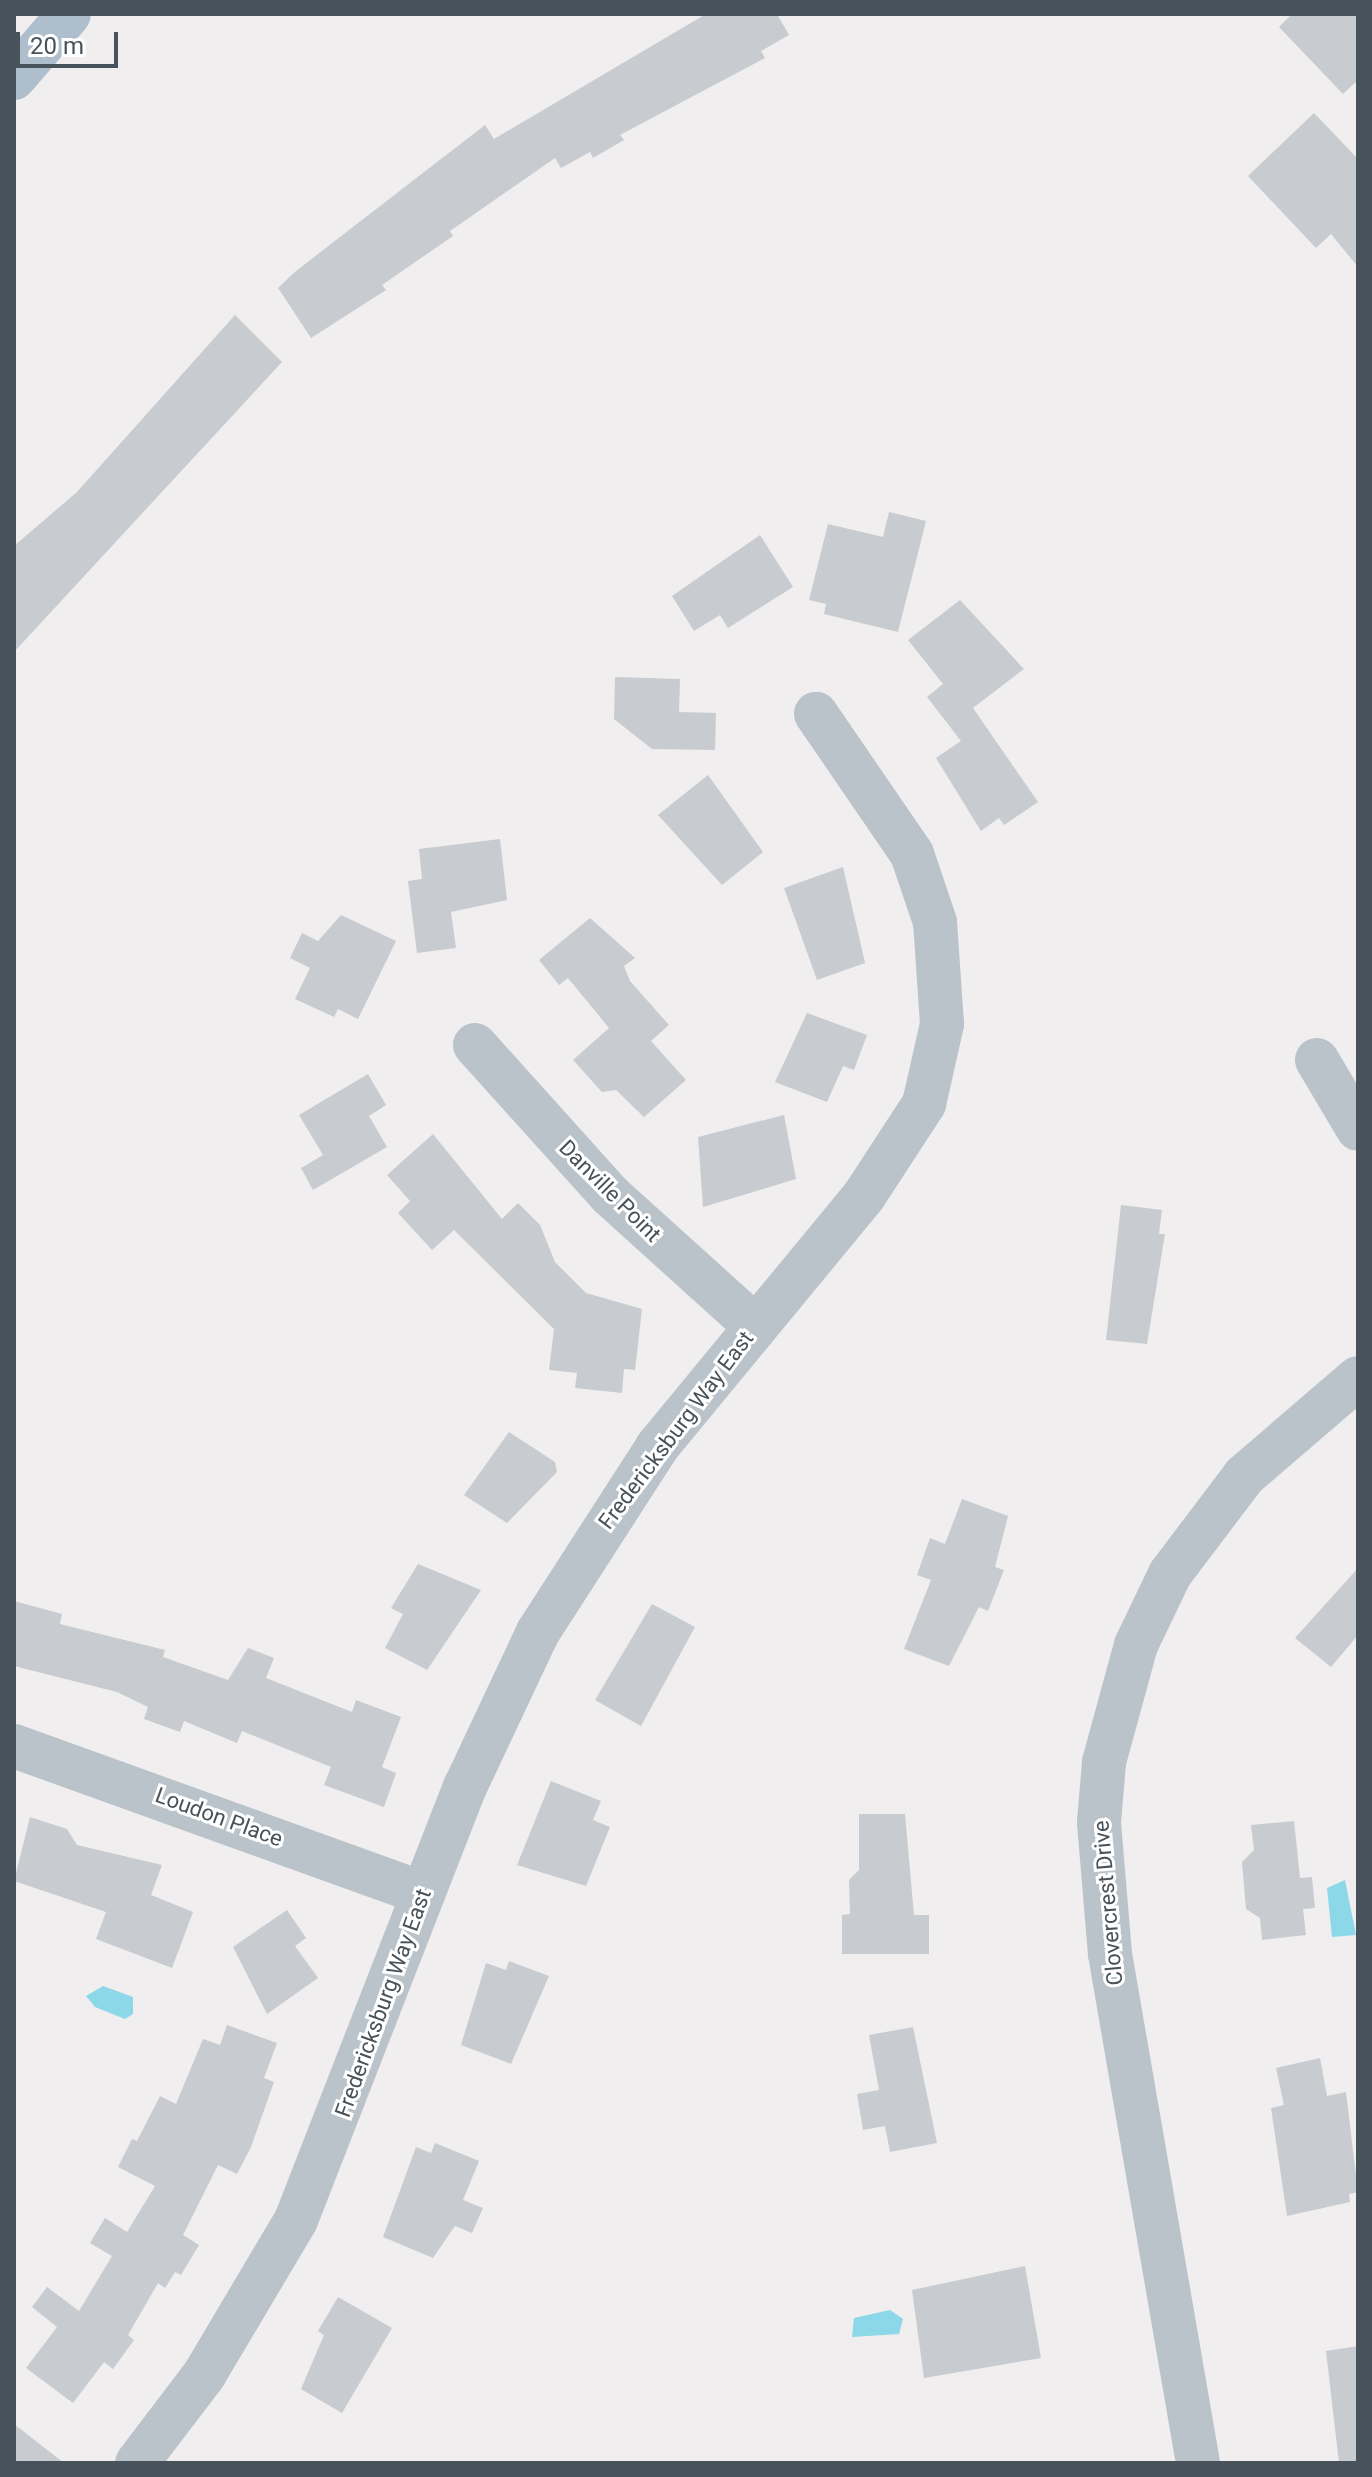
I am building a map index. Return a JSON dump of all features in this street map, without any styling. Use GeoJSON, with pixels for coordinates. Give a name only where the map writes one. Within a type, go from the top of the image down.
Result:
{"type":"FeatureCollection","features":[{"type":"Feature","properties":{"kind":"main road"},"geometry":{"type":"LineString","coordinates":[[14,78],[69,14]]}},
{"type":"Feature","properties":{"kind":"street","name":"Fredericksburg Way East"},"geometry":{"type":"LineString","coordinates":[[137,2463],[204,2375],[296,2220],[501,1702],[584,1553],[657,1447],[896,1155],[929,1092],[942,1024],[940,947],[922,876],[889,813],[816,714]]}},
{"type":"Feature","properties":{"kind":"street","name":"Danville Point"},"geometry":{"type":"LineString","coordinates":[[475,1045],[610,1195],[755,1326]]}},
{"type":"Feature","properties":{"kind":"street"},"geometry":{"type":"LineString","coordinates":[[1317,1060],[1358,1129]]}},
{"type":"Feature","properties":{"kind":"street","name":"Clovercrest Drive"},"geometry":{"type":"LineString","coordinates":[[1198,2463],[1110,1954],[1099,1822],[1104,1762],[1136,1645],[1170,1574],[1252,1468],[1358,1378]]}},
{"type":"Feature","properties":{"kind":"street","name":"Loudon Place"},"geometry":{"type":"LineString","coordinates":[[14,1746],[423,1893]]}},
{"type":"Feature","properties":{"kind":"water"},"geometry":{"type":"Polygon","coordinates":[[[1345,1880],[1356,1935],[1332,1937],[1327,1888],[1345,1880]]]}},
{"type":"Feature","properties":{"kind":"water"},"geometry":{"type":"Polygon","coordinates":[[[103,1986],[133,1997],[133,2014],[125,2019],[95,2007],[86,1996],[103,1986]]]}},
{"type":"Feature","properties":{"kind":"water"},"geometry":{"type":"Polygon","coordinates":[[[890,2310],[903,2319],[899,2334],[852,2337],[854,2318],[890,2310]]]}},
{"type":"Feature","properties":{"kind":"building"},"geometry":{"type":"Polygon","coordinates":[[[706,14],[777,14],[789,35],[761,51],[765,58],[620,135],[624,140],[593,158],[590,152],[561,168],[555,158],[450,231],[453,236],[382,285],[386,290],[311,338],[278,288],[296,271],[485,125],[494,139],[706,14]]]}},
{"type":"Feature","properties":{"kind":"building"},"geometry":{"type":"Polygon","coordinates":[[[1292,14],[1358,14],[1358,80],[1343,94],[1279,27],[1292,14]]]}},
{"type":"Feature","properties":{"kind":"building"},"geometry":{"type":"Polygon","coordinates":[[[1314,113],[1358,159],[1358,267],[1331,234],[1316,248],[1248,176],[1314,113]]]}},
{"type":"Feature","properties":{"kind":"building"},"geometry":{"type":"Polygon","coordinates":[[[235,315],[282,362],[14,652],[14,546],[77,492],[235,315]]]}},
{"type":"Feature","properties":{"kind":"building"},"geometry":{"type":"Polygon","coordinates":[[[889,512],[926,521],[898,632],[824,614],[826,604],[809,600],[828,524],[883,537],[889,512]]]}},
{"type":"Feature","properties":{"kind":"building"},"geometry":{"type":"Polygon","coordinates":[[[760,535],[793,587],[728,628],[720,615],[694,631],[672,596],[760,535]]]}},
{"type":"Feature","properties":{"kind":"building"},"geometry":{"type":"Polygon","coordinates":[[[960,600],[1024,669],[973,708],[1038,802],[1004,825],[999,818],[981,831],[936,758],[961,741],[927,697],[943,684],[908,640],[960,600]]]}},
{"type":"Feature","properties":{"kind":"building"},"geometry":{"type":"Polygon","coordinates":[[[615,677],[680,679],[679,712],[716,713],[715,750],[652,749],[614,719],[615,677]]]}},
{"type":"Feature","properties":{"kind":"building"},"geometry":{"type":"Polygon","coordinates":[[[708,775],[763,852],[722,885],[658,815],[708,775]]]}},
{"type":"Feature","properties":{"kind":"building"},"geometry":{"type":"Polygon","coordinates":[[[500,839],[507,900],[451,912],[456,948],[417,953],[408,881],[422,879],[419,849],[500,839]]]}},
{"type":"Feature","properties":{"kind":"building"},"geometry":{"type":"Polygon","coordinates":[[[843,867],[865,963],[817,980],[784,888],[843,867]]]}},
{"type":"Feature","properties":{"kind":"building"},"geometry":{"type":"Polygon","coordinates":[[[341,915],[396,941],[358,1019],[338,1009],[334,1017],[295,999],[310,968],[290,958],[302,933],[318,941],[341,915]]]}},
{"type":"Feature","properties":{"kind":"building"},"geometry":{"type":"Polygon","coordinates":[[[590,918],[635,958],[624,966],[630,981],[669,1025],[651,1041],[686,1080],[644,1117],[616,1090],[602,1092],[573,1060],[609,1028],[568,978],[559,985],[539,960],[590,918]]]}},
{"type":"Feature","properties":{"kind":"building"},"geometry":{"type":"Polygon","coordinates":[[[807,1013],[867,1035],[854,1070],[843,1066],[827,1102],[775,1082],[807,1013]]]}},
{"type":"Feature","properties":{"kind":"building"},"geometry":{"type":"Polygon","coordinates":[[[368,1074],[386,1105],[369,1116],[387,1147],[313,1190],[301,1168],[323,1155],[299,1115],[368,1074]]]}},
{"type":"Feature","properties":{"kind":"building"},"geometry":{"type":"Polygon","coordinates":[[[784,1115],[796,1179],[703,1207],[698,1137],[784,1115]]]}},
{"type":"Feature","properties":{"kind":"building"},"geometry":{"type":"Polygon","coordinates":[[[433,1134],[502,1219],[518,1203],[540,1225],[555,1262],[586,1293],[642,1309],[635,1370],[624,1369],[622,1393],[575,1388],[577,1373],[549,1370],[554,1329],[454,1230],[432,1250],[398,1213],[410,1201],[387,1175],[433,1134]]]}},
{"type":"Feature","properties":{"kind":"building"},"geometry":{"type":"Polygon","coordinates":[[[1121,1205],[1162,1210],[1159,1234],[1165,1234],[1147,1344],[1106,1340],[1121,1205]]]}},
{"type":"Feature","properties":{"kind":"building"},"geometry":{"type":"Polygon","coordinates":[[[509,1432],[555,1462],[557,1472],[507,1523],[464,1495],[509,1432]]]}},
{"type":"Feature","properties":{"kind":"building"},"geometry":{"type":"Polygon","coordinates":[[[962,1499],[1008,1516],[995,1567],[1004,1570],[988,1611],[979,1607],[949,1666],[904,1649],[931,1580],[917,1575],[930,1538],[945,1544],[962,1499]]]}},
{"type":"Feature","properties":{"kind":"building"},"geometry":{"type":"Polygon","coordinates":[[[418,1564],[481,1590],[427,1670],[385,1648],[403,1614],[391,1608],[418,1564]]]}},
{"type":"Feature","properties":{"kind":"building"},"geometry":{"type":"Polygon","coordinates":[[[1358,1568],[1358,1635],[1331,1667],[1295,1638],[1358,1568]]]}},
{"type":"Feature","properties":{"kind":"building"},"geometry":{"type":"Polygon","coordinates":[[[14,1601],[62,1614],[60,1624],[165,1650],[163,1657],[228,1680],[248,1648],[274,1658],[266,1678],[352,1712],[356,1700],[401,1717],[382,1767],[396,1773],[384,1807],[324,1785],[331,1767],[242,1731],[237,1743],[184,1721],[180,1732],[144,1719],[148,1707],[117,1692],[14,1666],[14,1601]]]}},
{"type":"Feature","properties":{"kind":"building"},"geometry":{"type":"Polygon","coordinates":[[[652,1604],[695,1627],[641,1726],[595,1700],[652,1604]]]}},
{"type":"Feature","properties":{"kind":"building"},"geometry":{"type":"Polygon","coordinates":[[[551,1781],[601,1801],[593,1820],[610,1827],[586,1886],[517,1865],[551,1781]]]}},
{"type":"Feature","properties":{"kind":"building"},"geometry":{"type":"Polygon","coordinates":[[[859,1814],[905,1814],[914,1915],[929,1915],[929,1954],[842,1954],[842,1915],[850,1914],[849,1880],[859,1870],[859,1814]]]}},
{"type":"Feature","properties":{"kind":"building"},"geometry":{"type":"Polygon","coordinates":[[[30,1817],[67,1829],[77,1845],[162,1865],[151,1895],[193,1912],[172,1968],[96,1939],[106,1912],[14,1881],[30,1817]]]}},
{"type":"Feature","properties":{"kind":"building"},"geometry":{"type":"Polygon","coordinates":[[[1294,1821],[1300,1878],[1312,1877],[1315,1908],[1303,1909],[1306,1935],[1262,1940],[1260,1918],[1246,1909],[1242,1862],[1254,1850],[1251,1825],[1294,1821]]]}},
{"type":"Feature","properties":{"kind":"building"},"geometry":{"type":"Polygon","coordinates":[[[287,1910],[306,1938],[295,1946],[318,1978],[267,2014],[233,1947],[287,1910]]]}},
{"type":"Feature","properties":{"kind":"building"},"geometry":{"type":"Polygon","coordinates":[[[509,1961],[549,1976],[511,2064],[461,2045],[486,1963],[506,1970],[509,1961]]]}},
{"type":"Feature","properties":{"kind":"building"},"geometry":{"type":"Polygon","coordinates":[[[227,2025],[277,2043],[264,2078],[274,2082],[251,2147],[237,2174],[218,2165],[183,2235],[199,2245],[181,2275],[175,2272],[165,2288],[158,2283],[128,2335],[134,2340],[113,2369],[104,2362],[73,2403],[26,2368],[57,2327],[32,2307],[47,2287],[79,2311],[112,2256],[90,2243],[105,2218],[127,2232],[155,2186],[118,2167],[132,2139],[137,2141],[160,2096],[176,2104],[203,2039],[220,2045],[227,2025]]]}},
{"type":"Feature","properties":{"kind":"building"},"geometry":{"type":"Polygon","coordinates":[[[913,2027],[937,2143],[890,2152],[885,2126],[863,2130],[857,2094],[879,2090],[869,2035],[913,2027]]]}},
{"type":"Feature","properties":{"kind":"building"},"geometry":{"type":"Polygon","coordinates":[[[1320,2058],[1327,2096],[1346,2092],[1358,2192],[1349,2194],[1350,2202],[1287,2216],[1271,2108],[1284,2105],[1276,2068],[1320,2058]]]}},
{"type":"Feature","properties":{"kind":"building"},"geometry":{"type":"Polygon","coordinates":[[[435,2143],[479,2161],[463,2200],[483,2208],[472,2233],[455,2226],[433,2258],[383,2237],[416,2147],[431,2153],[435,2143]]]}},
{"type":"Feature","properties":{"kind":"building"},"geometry":{"type":"Polygon","coordinates":[[[1025,2266],[1041,2358],[924,2378],[912,2290],[1025,2266]]]}},
{"type":"Feature","properties":{"kind":"building"},"geometry":{"type":"Polygon","coordinates":[[[338,2297],[392,2328],[342,2413],[301,2389],[324,2335],[318,2331],[338,2297]]]}},
{"type":"Feature","properties":{"kind":"building"},"geometry":{"type":"Polygon","coordinates":[[[1358,2346],[1358,2463],[1339,2463],[1326,2351],[1358,2346]]]}},
{"type":"Feature","properties":{"kind":"building"},"geometry":{"type":"Polygon","coordinates":[[[14,2424],[64,2463],[14,2463],[14,2424]]]}}]}
